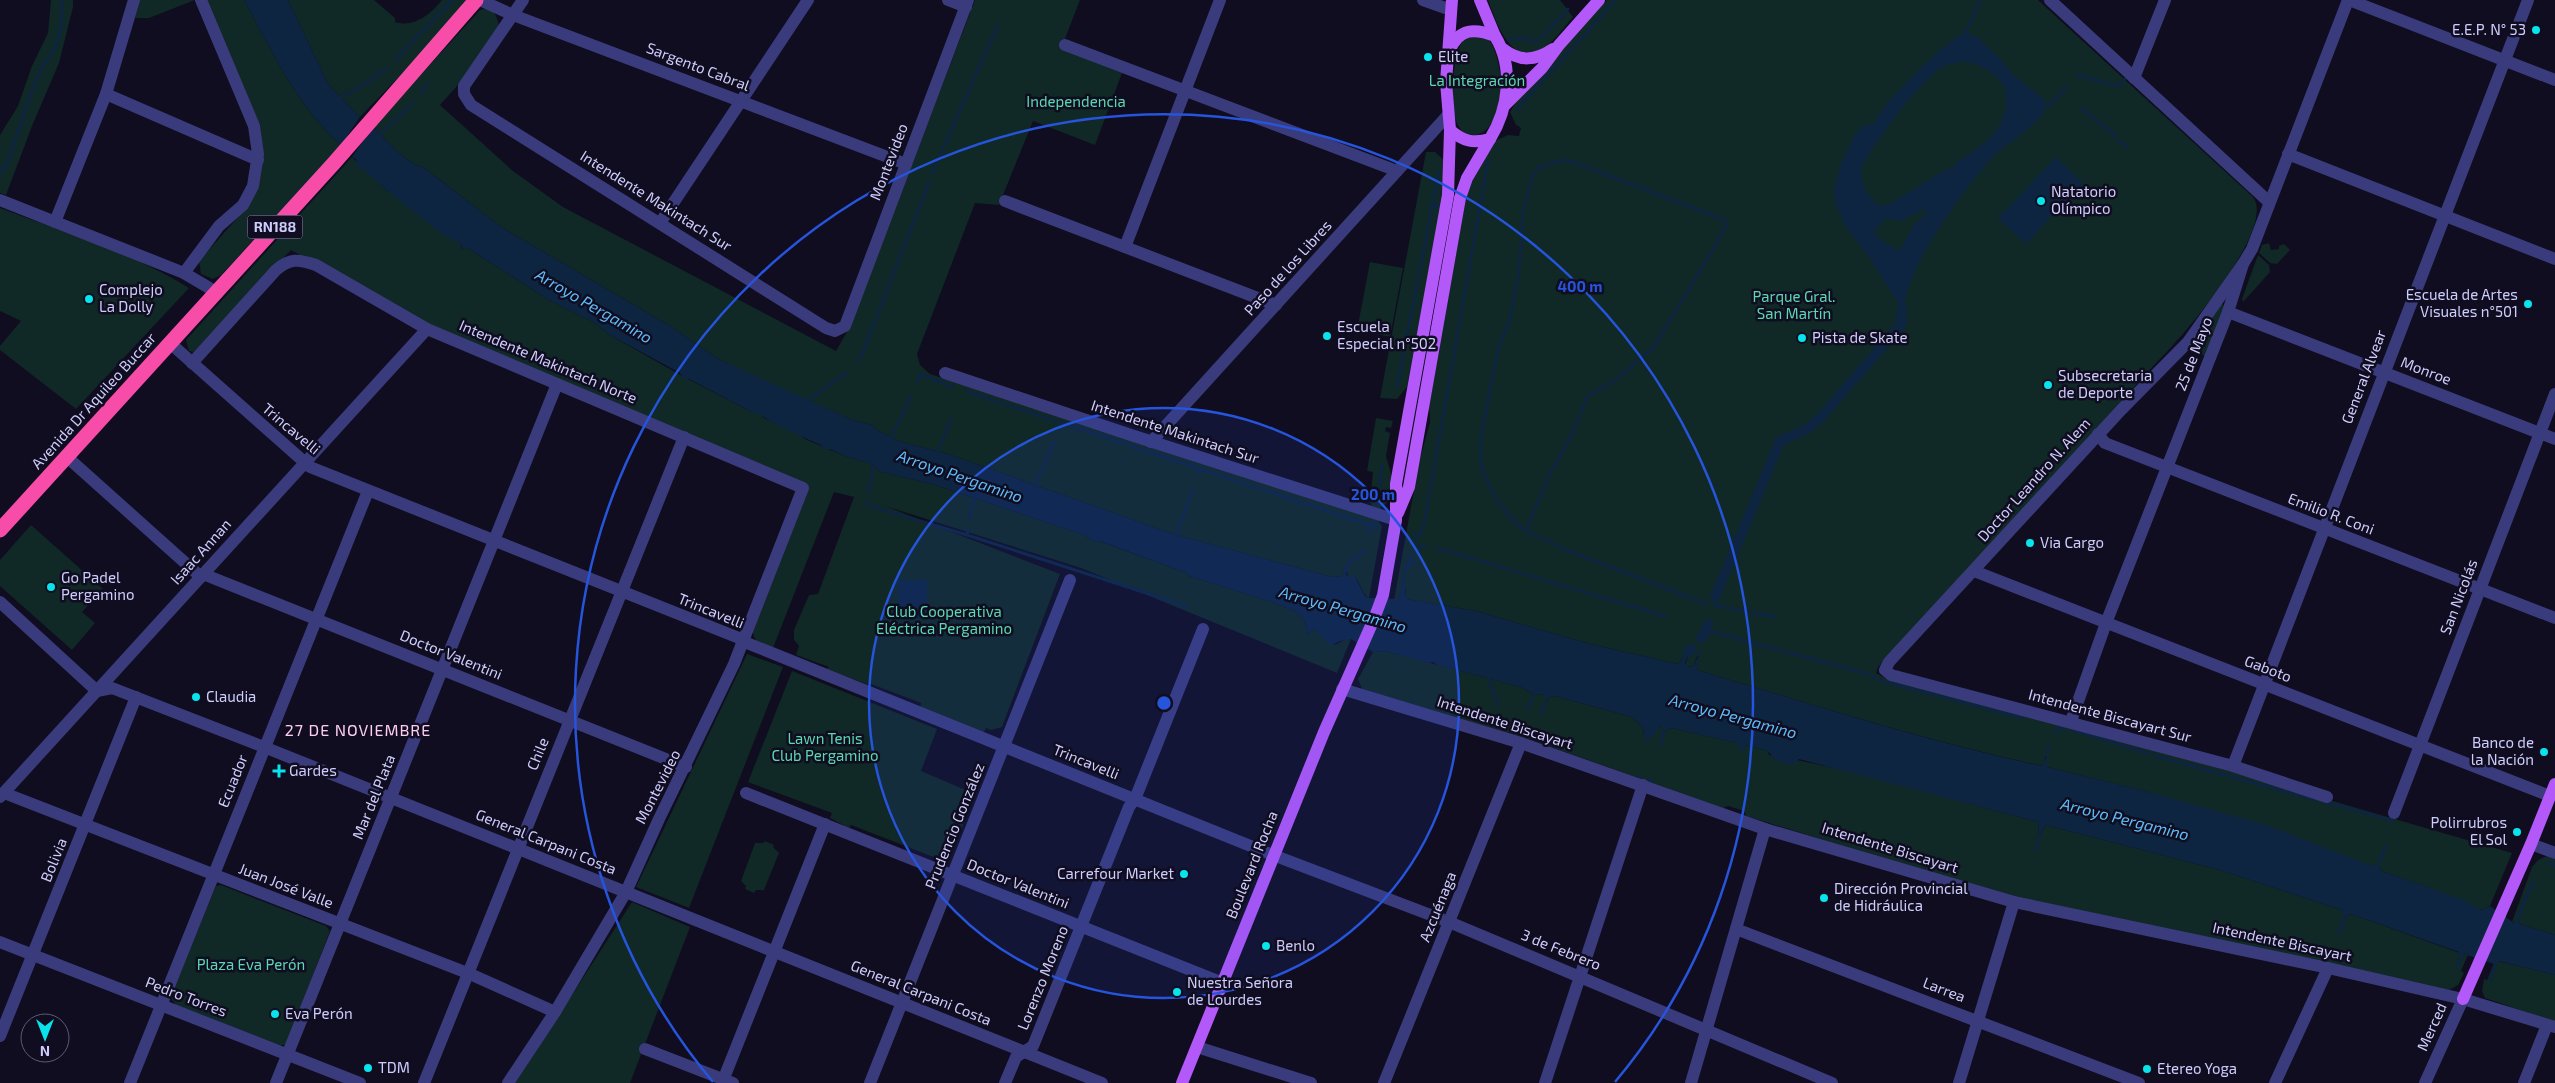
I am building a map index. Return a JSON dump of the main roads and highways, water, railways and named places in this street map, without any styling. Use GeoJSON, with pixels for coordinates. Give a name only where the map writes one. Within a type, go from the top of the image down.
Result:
{"type":"FeatureCollection","features":[{"type":"Feature","properties":{"kind":"highway","name":"Avenida Dr Aquileo Buccar"},"geometry":{"type":"LineString","coordinates":[[0,530],[334,163],[392,94],[478,0]]}},
{"type":"Feature","properties":{"kind":"main road"},"geometry":{"type":"LineString","coordinates":[[1396,520],[1409,487],[1460,198],[1467,178],[1500,122],[1505,105],[1506,82],[1502,49],[1494,36],[1480,0]]}},
{"type":"Feature","properties":{"kind":"main road"},"geometry":{"type":"LineString","coordinates":[[1505,105],[1542,68],[1559,45],[1599,0]]}},
{"type":"Feature","properties":{"kind":"main road"},"geometry":{"type":"LineString","coordinates":[[1396,520],[1396,484],[1448,195],[1450,130],[1448,115],[1448,57],[1451,5]]}},
{"type":"Feature","properties":{"kind":"main road"},"geometry":{"type":"LineString","coordinates":[[1448,57],[1454,41],[1460,34],[1471,29],[1494,36]]}},
{"type":"Feature","properties":{"kind":"main road"},"geometry":{"type":"LineString","coordinates":[[1502,49],[1521,59],[1533,59],[1559,45]]}},
{"type":"Feature","properties":{"kind":"main road"},"geometry":{"type":"LineString","coordinates":[[1450,130],[1468,142],[1478,142],[1490,138]]}},
{"type":"Feature","properties":{"kind":"main road","name":"Boulevard Rocha"},"geometry":{"type":"LineString","coordinates":[[1182,1083],[1273,855],[1342,689],[1374,619],[1382,594],[1396,520]]}},
{"type":"Feature","properties":{"kind":"main road","name":"Merced"},"geometry":{"type":"LineString","coordinates":[[2463,999],[2553,790]]}},
{"type":"Feature","properties":{"kind":"water"},"geometry":{"type":"Polygon","coordinates":[[[244,0],[288,0],[328,84],[360,117],[341,145],[325,130],[298,95],[275,58],[244,0]]]}},
{"type":"Feature","properties":{"kind":"water"},"geometry":{"type":"Polygon","coordinates":[[[1966,32],[1977,37],[2002,61],[2012,74],[2045,100],[2043,114],[1991,159],[1967,188],[1924,253],[1913,274],[1905,309],[1902,309],[1867,254],[1847,229],[1835,203],[1834,188],[1842,162],[1855,134],[1864,125],[1874,124],[1878,116],[1900,89],[1930,59],[1966,32]],[[1958,62],[1946,65],[1922,84],[1887,128],[1862,166],[1863,183],[1867,193],[1879,205],[1888,205],[1943,171],[1955,167],[1957,162],[1987,140],[2001,123],[2006,101],[2005,87],[1991,72],[1984,68],[1971,63],[1958,62]],[[1926,209],[1901,221],[1886,218],[1874,232],[1878,238],[1899,251],[1915,223],[1925,215],[1926,209]]]}},
{"type":"Feature","properties":{"kind":"water","name":"Arroyo Pergamino"},"geometry":{"type":"Polygon","coordinates":[[[373,127],[404,157],[417,166],[423,167],[501,227],[670,326],[718,359],[852,420],[872,425],[877,430],[899,441],[951,455],[1173,534],[1328,576],[1341,577],[1345,572],[1348,577],[1355,577],[1365,596],[1369,598],[1399,599],[1404,572],[1406,599],[1476,611],[1590,644],[1678,664],[1687,652],[1689,653],[1685,663],[1687,667],[1693,666],[1699,655],[1697,670],[1825,709],[1911,734],[2042,766],[2047,755],[2047,767],[2141,790],[2266,825],[2372,866],[2379,863],[2381,871],[2464,900],[2481,910],[2490,906],[2514,923],[2518,917],[2520,924],[2555,935],[2555,975],[2499,961],[2497,965],[2464,954],[2460,961],[2458,961],[2459,952],[2354,915],[2349,914],[2345,919],[2343,918],[2342,910],[2220,870],[2046,825],[2039,836],[2038,822],[1799,759],[1793,765],[1775,760],[1768,751],[1745,745],[1744,751],[1741,751],[1737,743],[1672,728],[1666,731],[1660,726],[1652,738],[1645,737],[1642,726],[1632,717],[1555,696],[1550,697],[1545,703],[1545,695],[1536,694],[1534,698],[1532,693],[1521,687],[1437,665],[1433,662],[1428,663],[1385,651],[1373,652],[1351,639],[1340,641],[1331,646],[1315,629],[1308,634],[1304,620],[1298,613],[1275,603],[1189,576],[1187,573],[1100,541],[1096,542],[1084,535],[932,484],[881,472],[869,463],[845,456],[830,449],[824,449],[821,445],[778,425],[759,413],[754,413],[689,379],[684,379],[680,373],[610,335],[595,323],[549,300],[466,247],[463,251],[461,244],[441,233],[385,189],[363,169],[358,168],[356,159],[352,157],[373,127]]]}},
{"type":"Feature","properties":{"kind":"water","name":"Natatorio Olímpico"},"geometry":{"type":"Polygon","coordinates":[[[2056,157],[2083,183],[2026,244],[1998,218],[2056,157]]]}},
{"type":"Feature","properties":{"kind":"water"},"geometry":{"type":"Polygon","coordinates":[[[898,580],[927,580],[927,619],[898,619],[898,580]]]}},
{"type":"Feature","properties":{"kind":"waterway"},"geometry":{"type":"LineString","coordinates":[[0,173],[8,161],[42,67],[56,46],[61,27],[62,0]]}},
{"type":"Feature","properties":{"kind":"waterway"},"geometry":{"type":"LineString","coordinates":[[395,60],[452,0]]}},
{"type":"Feature","properties":{"kind":"waterway"},"geometry":{"type":"LineString","coordinates":[[1517,109],[1616,0]]}},
{"type":"Feature","properties":{"kind":"waterway"},"geometry":{"type":"LineString","coordinates":[[1966,32],[1980,0]]}},
{"type":"Feature","properties":{"kind":"waterway"},"geometry":{"type":"LineString","coordinates":[[1508,39],[1523,38],[1537,42],[1568,9]]}},
{"type":"Feature","properties":{"kind":"waterway"},"geometry":{"type":"LineString","coordinates":[[932,173],[998,25]]}},
{"type":"Feature","properties":{"kind":"waterway"},"geometry":{"type":"LineString","coordinates":[[337,99],[362,86],[387,68]]}},
{"type":"Feature","properties":{"kind":"waterway"},"geometry":{"type":"LineString","coordinates":[[2076,75],[2118,86],[2125,79]]}},
{"type":"Feature","properties":{"kind":"waterway"},"geometry":{"type":"LineString","coordinates":[[421,93],[428,84]]}},
{"type":"Feature","properties":{"kind":"waterway"},"geometry":{"type":"LineString","coordinates":[[2044,107],[2049,105],[2066,87]]}},
{"type":"Feature","properties":{"kind":"waterway"},"geometry":{"type":"LineString","coordinates":[[377,137],[413,103]]}},
{"type":"Feature","properties":{"kind":"waterway"},"geometry":{"type":"LineString","coordinates":[[2080,107],[2116,136]]}},
{"type":"Feature","properties":{"kind":"waterway"},"geometry":{"type":"LineString","coordinates":[[2119,140],[2128,148]]}},
{"type":"Feature","properties":{"kind":"waterway"},"geometry":{"type":"LineString","coordinates":[[1707,604],[1566,550],[1526,531],[1512,519],[1497,500],[1482,470],[1480,451],[1482,430],[1499,346],[1509,322],[1519,272],[1523,214],[1532,177],[1539,167],[1565,160],[1571,161],[1725,220]]}},
{"type":"Feature","properties":{"kind":"waterway"},"geometry":{"type":"LineString","coordinates":[[1414,547],[1424,525],[1488,161]]}},
{"type":"Feature","properties":{"kind":"waterway"},"geometry":{"type":"LineString","coordinates":[[1397,386],[1439,172]]}},
{"type":"Feature","properties":{"kind":"waterway"},"geometry":{"type":"LineString","coordinates":[[858,359],[862,354],[929,183]]}},
{"type":"Feature","properties":{"kind":"waterway"},"geometry":{"type":"LineString","coordinates":[[1431,208],[1442,205]]}},
{"type":"Feature","properties":{"kind":"waterway"},"geometry":{"type":"LineString","coordinates":[[1526,531],[1550,473],[1571,436],[1587,397],[1618,378],[1653,348],[1727,223]]}},
{"type":"Feature","properties":{"kind":"waterway"},"geometry":{"type":"LineString","coordinates":[[1715,597],[1780,441],[1807,429],[1822,416],[1901,325],[1902,309]]}},
{"type":"Feature","properties":{"kind":"waterway"},"geometry":{"type":"LineString","coordinates":[[808,400],[846,373]]}},
{"type":"Feature","properties":{"kind":"waterway"},"geometry":{"type":"LineString","coordinates":[[917,382],[920,374],[952,387]]}},
{"type":"Feature","properties":{"kind":"waterway"},"geometry":{"type":"LineString","coordinates":[[967,392],[1125,444]]}},
{"type":"Feature","properties":{"kind":"waterway"},"geometry":{"type":"LineString","coordinates":[[891,437],[911,397]]}},
{"type":"Feature","properties":{"kind":"waterway","name":"Arroyo Pergamino"},"geometry":{"type":"LineString","coordinates":[[938,451],[951,419]]}},
{"type":"Feature","properties":{"kind":"waterway"},"geometry":{"type":"LineString","coordinates":[[1061,428],[1063,423]]}},
{"type":"Feature","properties":{"kind":"waterway"},"geometry":{"type":"LineString","coordinates":[[1035,486],[1054,442]]}},
{"type":"Feature","properties":{"kind":"waterway"},"geometry":{"type":"LineString","coordinates":[[1130,446],[1379,528]]}},
{"type":"Feature","properties":{"kind":"waterway"},"geometry":{"type":"LineString","coordinates":[[1377,504],[1382,464]]}},
{"type":"Feature","properties":{"kind":"waterway"},"geometry":{"type":"LineString","coordinates":[[868,492],[874,466]]}},
{"type":"Feature","properties":{"kind":"waterway"},"geometry":{"type":"LineString","coordinates":[[1199,474],[1201,468]]}},
{"type":"Feature","properties":{"kind":"waterway"},"geometry":{"type":"LineString","coordinates":[[1176,535],[1193,489]]}},
{"type":"Feature","properties":{"kind":"waterway","name":"Arroyo Pergamino"},"geometry":{"type":"LineString","coordinates":[[970,518],[974,499]]}},
{"type":"Feature","properties":{"kind":"waterway"},"geometry":{"type":"LineString","coordinates":[[866,502],[874,507],[967,535]]}},
{"type":"Feature","properties":{"kind":"waterway"},"geometry":{"type":"LineString","coordinates":[[1369,532],[1373,522]]}},
{"type":"Feature","properties":{"kind":"waterway"},"geometry":{"type":"LineString","coordinates":[[968,529],[967,535],[1186,606]]}},
{"type":"Feature","properties":{"kind":"waterway"},"geometry":{"type":"LineString","coordinates":[[1412,534],[1419,534]]}},
{"type":"Feature","properties":{"kind":"waterway"},"geometry":{"type":"LineString","coordinates":[[1419,550],[1421,546],[1425,546]]}},
{"type":"Feature","properties":{"kind":"waterway"},"geometry":{"type":"LineString","coordinates":[[1437,548],[1665,616]]}},
{"type":"Feature","properties":{"kind":"waterway"},"geometry":{"type":"LineString","coordinates":[[1345,572],[1348,564],[1365,550]]}},
{"type":"Feature","properties":{"kind":"waterway"},"geometry":{"type":"LineString","coordinates":[[1405,572],[1411,556]]}},
{"type":"Feature","properties":{"kind":"waterway"},"geometry":{"type":"LineString","coordinates":[[1407,567],[1414,561]]}},
{"type":"Feature","properties":{"kind":"waterway"},"geometry":{"type":"LineString","coordinates":[[1713,605],[1776,617]]}},
{"type":"Feature","properties":{"kind":"waterway"},"geometry":{"type":"LineString","coordinates":[[1701,638],[1708,624]]}},
{"type":"Feature","properties":{"kind":"waterway"},"geometry":{"type":"LineString","coordinates":[[1706,630],[1868,674]]}},
{"type":"Feature","properties":{"kind":"waterway"},"geometry":{"type":"LineString","coordinates":[[1703,639],[1704,635]]}},
{"type":"Feature","properties":{"kind":"waterway"},"geometry":{"type":"LineString","coordinates":[[1688,652],[1691,649]]}},
{"type":"Feature","properties":{"kind":"waterway"},"geometry":{"type":"LineString","coordinates":[[1871,676],[1884,682],[2022,718]]}},
{"type":"Feature","properties":{"kind":"waterway"},"geometry":{"type":"LineString","coordinates":[[1489,679],[1498,705]]}},
{"type":"Feature","properties":{"kind":"waterway"},"geometry":{"type":"LineString","coordinates":[[1528,709],[1533,697]]}},
{"type":"Feature","properties":{"kind":"waterway"},"geometry":{"type":"LineString","coordinates":[[1542,713],[1545,703]]}},
{"type":"Feature","properties":{"kind":"waterway"},"geometry":{"type":"LineString","coordinates":[[2055,733],[2057,730],[2065,729]]}},
{"type":"Feature","properties":{"kind":"waterway"},"geometry":{"type":"LineString","coordinates":[[1660,745],[1664,730]]}},
{"type":"Feature","properties":{"kind":"waterway"},"geometry":{"type":"LineString","coordinates":[[2072,730],[2149,754]]}},
{"type":"Feature","properties":{"kind":"waterway"},"geometry":{"type":"LineString","coordinates":[[2047,755],[2049,746]]}},
{"type":"Feature","properties":{"kind":"waterway"},"geometry":{"type":"LineString","coordinates":[[2155,756],[2228,776]]}},
{"type":"Feature","properties":{"kind":"waterway"},"geometry":{"type":"LineString","coordinates":[[2232,777],[2316,800]]}},
{"type":"Feature","properties":{"kind":"waterway"},"geometry":{"type":"LineString","coordinates":[[2325,802],[2380,817]]}},
{"type":"Feature","properties":{"kind":"waterway"},"geometry":{"type":"LineString","coordinates":[[2383,818],[2393,821]]}},
{"type":"Feature","properties":{"kind":"waterway"},"geometry":{"type":"LineString","coordinates":[[2036,850],[2040,836]]}},
{"type":"Feature","properties":{"kind":"waterway"},"geometry":{"type":"LineString","coordinates":[[2379,863],[2386,846]]}},
{"type":"Feature","properties":{"kind":"waterway"},"geometry":{"type":"LineString","coordinates":[[2549,863],[2555,865]]}},
{"type":"Feature","properties":{"kind":"waterway"},"geometry":{"type":"LineString","coordinates":[[2518,917],[2533,881]]}},
{"type":"Feature","properties":{"kind":"waterway"},"geometry":{"type":"LineString","coordinates":[[2339,933],[2344,919]]}},
{"type":"Feature","properties":{"kind":"waterway"},"geometry":{"type":"LineString","coordinates":[[2324,961],[2328,958]]}},
{"type":"Feature","properties":{"kind":"waterway"},"geometry":{"type":"LineString","coordinates":[[2457,967],[2459,961]]}},
{"type":"Feature","properties":{"kind":"waterway"},"geometry":{"type":"LineString","coordinates":[[2491,979],[2495,964]]}},
{"type":"Feature","properties":{"kind":"place","name":"E.E.P. N° 53"},"geometry":{"type":"Point","coordinates":[2536,30]}},
{"type":"Feature","properties":{"kind":"place","name":"Elite"},"geometry":{"type":"Point","coordinates":[1428,57]}},
{"type":"Feature","properties":{"kind":"place","name":"Natatorio Olímpico"},"geometry":{"type":"Point","coordinates":[2041,201]}},
{"type":"Feature","properties":{"kind":"place","name":"Complejo La Dolly"},"geometry":{"type":"Point","coordinates":[89,299]}},
{"type":"Feature","properties":{"kind":"place","name":"Escuela de Artes Visuales n°501"},"geometry":{"type":"Point","coordinates":[2528,304]}},
{"type":"Feature","properties":{"kind":"place","name":"Escuela Especial n°502"},"geometry":{"type":"Point","coordinates":[1327,336]}},
{"type":"Feature","properties":{"kind":"place","name":"Pista de Skate"},"geometry":{"type":"Point","coordinates":[1802,338]}},
{"type":"Feature","properties":{"kind":"place","name":"Subsecretaria de Deporte"},"geometry":{"type":"Point","coordinates":[2048,385]}},
{"type":"Feature","properties":{"kind":"place","name":"Via Cargo"},"geometry":{"type":"Point","coordinates":[2030,543]}},
{"type":"Feature","properties":{"kind":"place","name":"Go Padel Pergamino"},"geometry":{"type":"Point","coordinates":[51,587]}},
{"type":"Feature","properties":{"kind":"place","name":"Claudia"},"geometry":{"type":"Point","coordinates":[196,697]}},
{"type":"Feature","properties":{"kind":"place","name":"Banco de la Nación"},"geometry":{"type":"Point","coordinates":[2544,752]}},
{"type":"Feature","properties":{"kind":"place","name":"Gardes"},"geometry":{"type":"Point","coordinates":[279,771]}},
{"type":"Feature","properties":{"kind":"place","name":"Polirrubros El Sol"},"geometry":{"type":"Point","coordinates":[2517,832]}},
{"type":"Feature","properties":{"kind":"place","name":"Carrefour Market"},"geometry":{"type":"Point","coordinates":[1184,874]}},
{"type":"Feature","properties":{"kind":"place","name":"Dirección Provincial de Hidráulica"},"geometry":{"type":"Point","coordinates":[1824,898]}},
{"type":"Feature","properties":{"kind":"place","name":"Benlo"},"geometry":{"type":"Point","coordinates":[1266,946]}},
{"type":"Feature","properties":{"kind":"place","name":"Nuestra Señora de Lourdes"},"geometry":{"type":"Point","coordinates":[1177,992]}},
{"type":"Feature","properties":{"kind":"place","name":"Eva Perón"},"geometry":{"type":"Point","coordinates":[275,1014]}},
{"type":"Feature","properties":{"kind":"place","name":"TDM"},"geometry":{"type":"Point","coordinates":[368,1068]}},
{"type":"Feature","properties":{"kind":"place","name":"Etereo Yoga"},"geometry":{"type":"Point","coordinates":[2147,1069]}},
{"type":"Feature","properties":{"kind":"district","name":"27 DE NOVIEMBRE"},"geometry":{"type":"Point","coordinates":[358,730]}},
{"type":"Feature","properties":{"kind":"park label","name":"La Integración"},"geometry":{"type":"Point","coordinates":[1477,81]}},
{"type":"Feature","properties":{"kind":"park label","name":"Independencia"},"geometry":{"type":"Point","coordinates":[1076,102]}},
{"type":"Feature","properties":{"kind":"park label","name":"Parque Gral. San Martín"},"geometry":{"type":"Point","coordinates":[1794,306]}},
{"type":"Feature","properties":{"kind":"park label","name":"Club Cooperativa Eléctrica Pergamino"},"geometry":{"type":"Point","coordinates":[944,620]}},
{"type":"Feature","properties":{"kind":"park label","name":"Lawn Tenis Club Pergamino"},"geometry":{"type":"Point","coordinates":[825,748]}},
{"type":"Feature","properties":{"kind":"park label","name":"Plaza Eva Perón"},"geometry":{"type":"Point","coordinates":[251,965]}}]}
